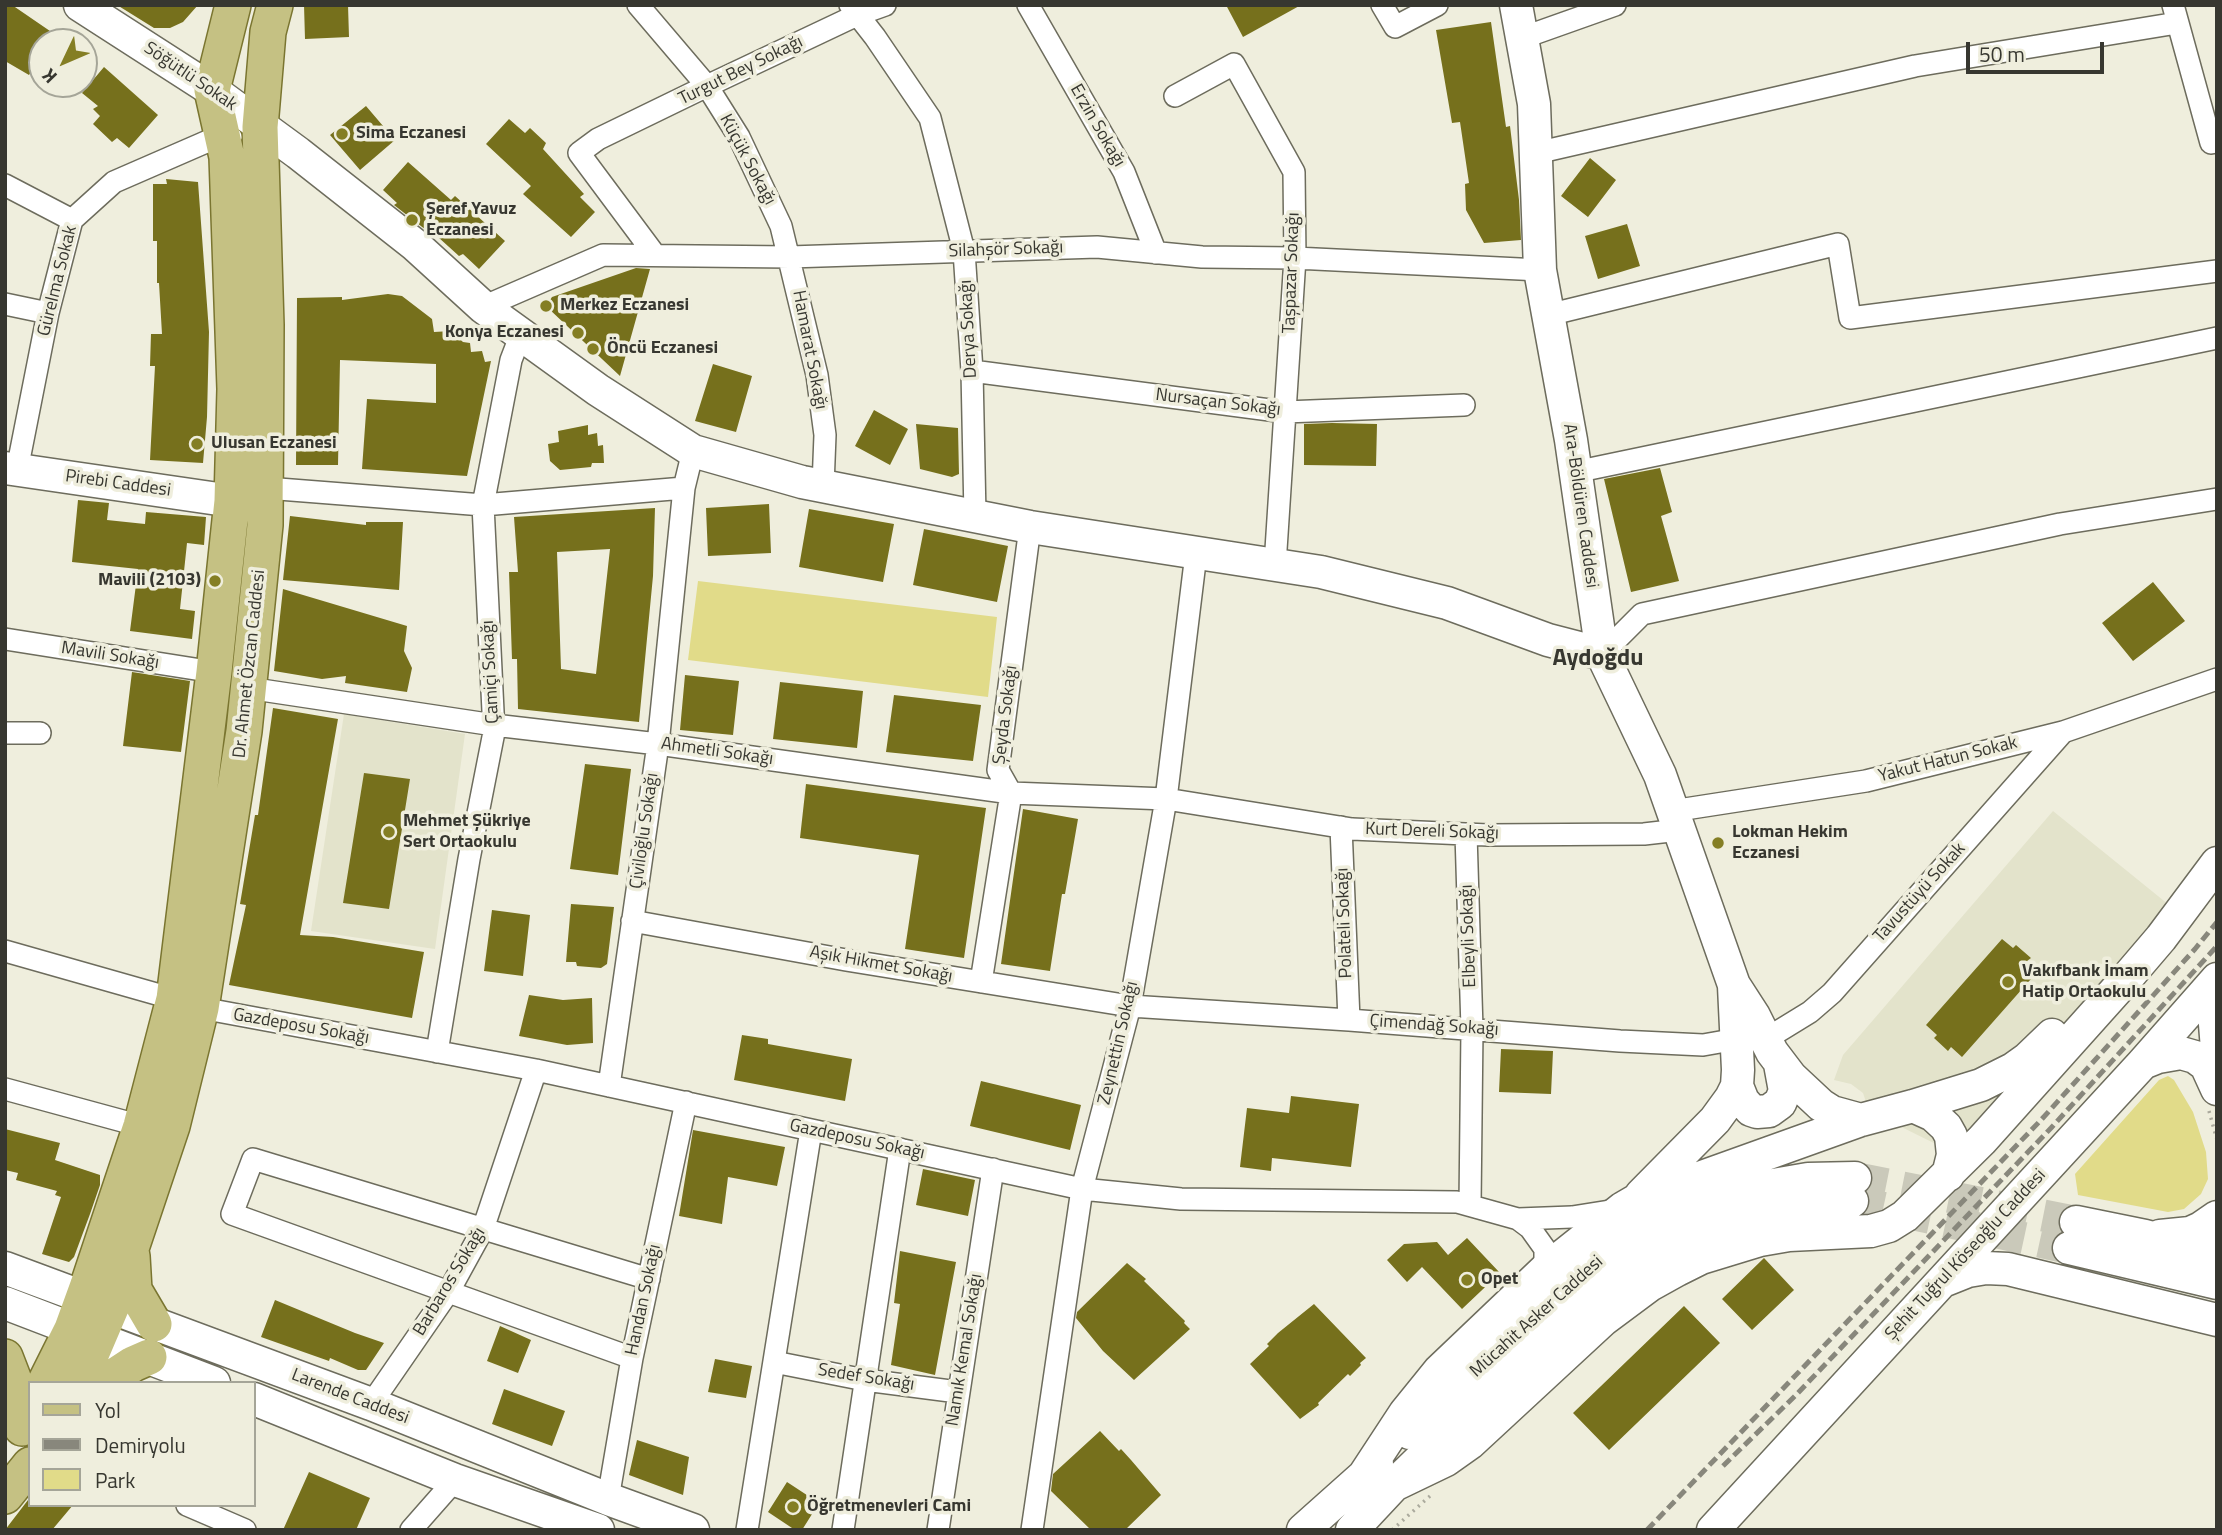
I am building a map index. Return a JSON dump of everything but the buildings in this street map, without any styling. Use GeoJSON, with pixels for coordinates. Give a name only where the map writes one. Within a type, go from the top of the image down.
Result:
{"type":"FeatureCollection","features":[{"type":"Feature","properties":{"kind":"main road","name":"Söğütlü Sokak"},"geometry":{"type":"LineString","coordinates":[[80,5],[212,90],[261,136],[298,153],[415,245],[483,307],[598,390],[693,451],[823,486],[1030,527],[1321,572],[1447,603],[1548,640],[1602,654]]}},
{"type":"Feature","properties":{"kind":"main road","name":"Dr. Ahmet Özcan Caddesi"},"geometry":{"type":"LineString","coordinates":[[92,1319],[131,1248],[172,1126],[187,1004],[214,672],[232,501],[235,388],[228,157],[212,90],[233,5]]}},
{"type":"Feature","properties":{"kind":"main road","name":"Dr. Ahmet Özcan Caddesi"},"geometry":{"type":"LineString","coordinates":[[92,1319],[141,1126],[187,1004],[242,744],[265,526],[266,325],[261,136],[268,32],[275,5]]}},
{"type":"Feature","properties":{"kind":"main road","name":"Ara-Böldüren Caddesi"},"geometry":{"type":"LineString","coordinates":[[1516,5],[1534,104],[1540,270],[1576,472],[1602,654],[1660,775],[1734,985],[1746,1001],[1761,1047],[1821,1105],[1832,1112],[1861,1120]]}},
{"type":"Feature","properties":{"kind":"main road","name":"Pirebi Caddesi"},"geometry":{"type":"LineString","coordinates":[[11,469],[232,501]]}},
{"type":"Feature","properties":{"kind":"main road"},"geometry":{"type":"LineString","coordinates":[[1629,1205],[1861,1120],[1981,1085],[2013,1069],[2027,1059],[2144,936],[2208,874]]}},
{"type":"Feature","properties":{"kind":"main road"},"geometry":{"type":"LineString","coordinates":[[1394,1485],[1446,1460],[1470,1443],[1603,1320],[1627,1300],[1668,1275],[1701,1258],[1760,1240],[1789,1235],[1871,1231],[1884,1228],[1905,1216],[1982,1140],[2142,962],[2208,874]]}},
{"type":"Feature","properties":{"kind":"main road","name":"Şehit Tuğrul Köseoğlu Caddesi"},"geometry":{"type":"LineString","coordinates":[[1713,1530],[2217,979]]}},
{"type":"Feature","properties":{"kind":"main road"},"geometry":{"type":"LineString","coordinates":[[2217,1008],[2217,1049]]}},
{"type":"Feature","properties":{"kind":"main road","name":"Ara-Böldüren Caddesi"},"geometry":{"type":"LineString","coordinates":[[1737,1086],[1761,1047]]}},
{"type":"Feature","properties":{"kind":"main road"},"geometry":{"type":"LineString","coordinates":[[1737,1086],[1743,1101],[1751,1110],[1769,1111],[1780,1103],[1785,1091],[1761,1047]]}},
{"type":"Feature","properties":{"kind":"main road"},"geometry":{"type":"LineString","coordinates":[[2143,1063],[2180,1053],[2195,1057],[2206,1065],[2217,1089]]}},
{"type":"Feature","properties":{"kind":"main road"},"geometry":{"type":"LineString","coordinates":[[1363,1477],[1405,1413],[1439,1371],[1545,1270],[1629,1205],[1715,1120],[1737,1086]]}},
{"type":"Feature","properties":{"kind":"main road"},"geometry":{"type":"LineString","coordinates":[[1913,1107],[1933,1115],[1951,1136],[1953,1155],[1948,1175]]}},
{"type":"Feature","properties":{"kind":"main road","name":"Mücahit Asker Caddesi"},"geometry":{"type":"LineString","coordinates":[[1303,1530],[1558,1294],[1634,1236],[1696,1208],[1762,1187],[1808,1178],[1854,1189],[1811,1202],[1745,1215],[1683,1238],[1636,1262],[1592,1294],[1394,1485],[1352,1530]]}},
{"type":"Feature","properties":{"kind":"main road"},"geometry":{"type":"LineString","coordinates":[[2217,1217],[2190,1233],[2145,1236],[2073,1235],[2217,1283]]}},
{"type":"Feature","properties":{"kind":"main road"},"geometry":{"type":"LineString","coordinates":[[2145,1236],[2217,1255]]}},
{"type":"Feature","properties":{"kind":"main road"},"geometry":{"type":"LineString","coordinates":[[107,1381],[133,1364],[152,1340],[134,1290],[131,1248]]}},
{"type":"Feature","properties":{"kind":"main road","name":"Larende Caddesi"},"geometry":{"type":"LineString","coordinates":[[5,1268],[92,1319]]}},
{"type":"Feature","properties":{"kind":"main road"},"geometry":{"type":"LineString","coordinates":[[1941,1282],[1968,1271],[2008,1269],[2217,1320]]}},
{"type":"Feature","properties":{"kind":"main road","name":"Larende Caddesi"},"geometry":{"type":"LineString","coordinates":[[5,1303],[92,1319],[152,1340],[371,1404],[608,1499],[693,1530]]}},
{"type":"Feature","properties":{"kind":"main road"},"geometry":{"type":"LineString","coordinates":[[46,1381],[92,1319]]}},
{"type":"Feature","properties":{"kind":"main road"},"geometry":{"type":"LineString","coordinates":[[79,1381],[92,1319]]}},
{"type":"Feature","properties":{"kind":"main road","name":"Larende Caddesi"},"geometry":{"type":"LineString","coordinates":[[152,1340],[211,1381]]}},
{"type":"Feature","properties":{"kind":"main road"},"geometry":{"type":"LineString","coordinates":[[5,1357],[22,1401],[19,1430]]}},
{"type":"Feature","properties":{"kind":"main road","name":"Larende Caddesi"},"geometry":{"type":"LineString","coordinates":[[256,1400],[455,1480],[598,1530]]}},
{"type":"Feature","properties":{"kind":"main road"},"geometry":{"type":"LineString","coordinates":[[5,1496],[28,1467]]}},
{"type":"Feature","properties":{"kind":"street","name":"Küçük Sokağı"},"geometry":{"type":"LineString","coordinates":[[638,5],[707,86],[739,137],[782,226],[790,257]]}},
{"type":"Feature","properties":{"kind":"street","name":"Turgut Bey Sokağı"},"geometry":{"type":"LineString","coordinates":[[655,256],[579,153],[598,139],[853,10],[885,5]]}},
{"type":"Feature","properties":{"kind":"street","name":"Erzin Sokağı"},"geometry":{"type":"LineString","coordinates":[[1028,5],[1124,172],[1156,253]]}},
{"type":"Feature","properties":{"kind":"street"},"geometry":{"type":"LineString","coordinates":[[1382,5],[1395,27],[1437,5]]}},
{"type":"Feature","properties":{"kind":"street"},"geometry":{"type":"LineString","coordinates":[[1522,38],[1615,5]]}},
{"type":"Feature","properties":{"kind":"street","name":"Derya Sokağı"},"geometry":{"type":"LineString","coordinates":[[853,10],[875,37],[929,118],[964,251],[972,371],[975,516]]}},
{"type":"Feature","properties":{"kind":"street"},"geometry":{"type":"LineString","coordinates":[[1536,153],[1915,66],[2175,14],[2211,143],[2217,142]]}},
{"type":"Feature","properties":{"kind":"street","name":"Taşpazar Sokağı"},"geometry":{"type":"LineString","coordinates":[[1175,96],[1234,64],[1294,172],[1295,258],[1275,565]]}},
{"type":"Feature","properties":{"kind":"street"},"geometry":{"type":"LineString","coordinates":[[222,135],[261,136]]}},
{"type":"Feature","properties":{"kind":"street","name":"Gürelma Sokak"},"geometry":{"type":"LineString","coordinates":[[11,469],[72,220],[114,182],[222,135]]}},
{"type":"Feature","properties":{"kind":"street"},"geometry":{"type":"LineString","coordinates":[[5,185],[72,220]]}},
{"type":"Feature","properties":{"kind":"street"},"geometry":{"type":"LineString","coordinates":[[1548,315],[1838,244],[1850,318],[2217,271]]}},
{"type":"Feature","properties":{"kind":"street","name":"Silahşör Sokağı"},"geometry":{"type":"LineString","coordinates":[[483,307],[603,255],[790,257],[1097,247],[1202,257],[1295,258],[1540,270]]}},
{"type":"Feature","properties":{"kind":"street","name":"Hamarat Sokağı"},"geometry":{"type":"LineString","coordinates":[[790,257],[817,375],[825,435],[823,486]]}},
{"type":"Feature","properties":{"kind":"street"},"geometry":{"type":"LineString","coordinates":[[5,304],[48,313]]}},
{"type":"Feature","properties":{"kind":"street","name":"Çamiçi Sokağı"},"geometry":{"type":"LineString","coordinates":[[437,1052],[494,725],[483,505],[512,360],[521,334]]}},
{"type":"Feature","properties":{"kind":"street"},"geometry":{"type":"LineString","coordinates":[[1576,472],[2217,338]]}},
{"type":"Feature","properties":{"kind":"street","name":"Nursaçan Sokağı"},"geometry":{"type":"LineString","coordinates":[[972,371],[1285,412],[1464,405]]}},
{"type":"Feature","properties":{"kind":"street","name":"Çiviloğlu Sokağı"},"geometry":{"type":"LineString","coordinates":[[609,1086],[658,744],[684,488],[693,451]]}},
{"type":"Feature","properties":{"kind":"street"},"geometry":{"type":"LineString","coordinates":[[266,488],[483,505],[684,488]]}},
{"type":"Feature","properties":{"kind":"street"},"geometry":{"type":"LineString","coordinates":[[1602,654],[1642,614],[2060,524],[2217,499]]}},
{"type":"Feature","properties":{"kind":"street","name":"Şeyda Sokağı"},"geometry":{"type":"LineString","coordinates":[[981,982],[1011,793],[998,771],[1030,527]]}},
{"type":"Feature","properties":{"kind":"street","name":"Zeynettin Sokağı"},"geometry":{"type":"LineString","coordinates":[[1032,1530],[1082,1189],[1130,1006],[1176,802],[1196,554]]}},
{"type":"Feature","properties":{"kind":"street","name":"Mavili Sokağı"},"geometry":{"type":"LineString","coordinates":[[5,639],[214,672]]}},
{"type":"Feature","properties":{"kind":"street","name":"Yakut Hatun Sokak"},"geometry":{"type":"LineString","coordinates":[[1676,820],[1866,781],[2063,732],[2217,680]]}},
{"type":"Feature","properties":{"kind":"street","name":"Ahmetli Sokağı"},"geometry":{"type":"LineString","coordinates":[[248,688],[494,725],[658,744],[1011,793],[1176,802]]}},
{"type":"Feature","properties":{"kind":"street","name":"Tavustüyü Sokak"},"geometry":{"type":"LineString","coordinates":[[1761,1047],[1832,993],[2063,732]]}},
{"type":"Feature","properties":{"kind":"street"},"geometry":{"type":"LineString","coordinates":[[5,733],[40,733]]}},
{"type":"Feature","properties":{"kind":"street","name":"Kurt Dereli Sokağı"},"geometry":{"type":"LineString","coordinates":[[1176,802],[1341,827],[1466,834],[1644,834],[1676,820]]}},
{"type":"Feature","properties":{"kind":"street","name":"Polateli Sokağı"},"geometry":{"type":"LineString","coordinates":[[1341,827],[1349,1020]]}},
{"type":"Feature","properties":{"kind":"street","name":"Elbeyli Sokağı"},"geometry":{"type":"LineString","coordinates":[[1466,834],[1472,1029],[1471,1205]]}},
{"type":"Feature","properties":{"kind":"street","name":"Aşık Hikmet Sokağı"},"geometry":{"type":"LineString","coordinates":[[632,921],[1130,1006]]}},
{"type":"Feature","properties":{"kind":"street","name":"Gazdeposu Sokağı"},"geometry":{"type":"LineString","coordinates":[[5,951],[187,1004],[536,1070],[1082,1189],[1181,1199],[1457,1202],[1518,1219]]}},
{"type":"Feature","properties":{"kind":"street","name":"Çimendağ Sokağı"},"geometry":{"type":"LineString","coordinates":[[1130,1006],[1761,1047]]}},
{"type":"Feature","properties":{"kind":"street","name":"Barbaros Sokağı"},"geometry":{"type":"LineString","coordinates":[[371,1404],[449,1291],[483,1229],[536,1070]]}},
{"type":"Feature","properties":{"kind":"street"},"geometry":{"type":"LineString","coordinates":[[5,1089],[141,1126]]}},
{"type":"Feature","properties":{"kind":"street","name":"Handan Sokağı"},"geometry":{"type":"LineString","coordinates":[[608,1499],[632,1358],[686,1102]]}},
{"type":"Feature","properties":{"kind":"street"},"geometry":{"type":"LineString","coordinates":[[747,1530],[811,1130]]}},
{"type":"Feature","properties":{"kind":"street"},"geometry":{"type":"LineString","coordinates":[[843,1530],[900,1149]]}},
{"type":"Feature","properties":{"kind":"street"},"geometry":{"type":"LineString","coordinates":[[632,1358],[520,1320],[449,1291],[232,1214],[253,1159],[649,1279]]}},
{"type":"Feature","properties":{"kind":"street","name":"Namık Kemal Sokağı"},"geometry":{"type":"LineString","coordinates":[[937,1530],[993,1170]]}},
{"type":"Feature","properties":{"kind":"street"},"geometry":{"type":"LineString","coordinates":[[1518,1219],[1572,1217],[1629,1205]]}},
{"type":"Feature","properties":{"kind":"street"},"geometry":{"type":"LineString","coordinates":[[1518,1219],[1538,1237],[1545,1249],[1545,1270]]}},
{"type":"Feature","properties":{"kind":"street","name":"Sedef Sokağı"},"geometry":{"type":"LineString","coordinates":[[774,1362],[865,1380],[958,1392]]}},
{"type":"Feature","properties":{"kind":"street"},"geometry":{"type":"LineString","coordinates":[[411,1530],[455,1480]]}},
{"type":"Feature","properties":{"kind":"street"},"geometry":{"type":"LineString","coordinates":[[192,1507],[245,1530]]}},
{"type":"Feature","properties":{"kind":"shaded area","name":"Mehmet Şükriye Sert Ortaokulu"},"geometry":{"type":"Polygon","coordinates":[[[344,714],[465,734],[435,949],[311,931],[344,714]]]}},
{"type":"Feature","properties":{"kind":"shaded area","name":"Vakıfbank İmam Hatip Ortaokulu"},"geometry":{"type":"Polygon","coordinates":[[[2053,811],[2174,909],[1974,1141],[1948,1150],[1869,1111],[1863,1093],[1851,1084],[1834,1080],[1843,1055],[2053,811]]]}},
{"type":"Feature","properties":{"kind":"green space"},"geometry":{"type":"Polygon","coordinates":[[[698,581],[997,617],[988,697],[688,660],[698,581]]]}},
{"type":"Feature","properties":{"kind":"green space"},"geometry":{"type":"Polygon","coordinates":[[[2168,1076],[2174,1080],[2193,1112],[2206,1152],[2208,1179],[2201,1194],[2184,1209],[2168,1212],[2078,1195],[2075,1174],[2159,1080],[2168,1076]]]}},
{"type":"Feature","properties":{"kind":"tunnel"},"geometry":{"type":"LineString","coordinates":[[1855,1178],[2076,1222]]}},
{"type":"Feature","properties":{"kind":"tunnel"},"geometry":{"type":"LineString","coordinates":[[1852,1201],[2069,1248]]}},
{"type":"Feature","properties":{"kind":"railway"},"geometry":{"type":"LineString","coordinates":[[1647,1530],[2041,1120],[2217,922]]}},
{"type":"Feature","properties":{"kind":"railway"},"geometry":{"type":"LineString","coordinates":[[1723,1466],[1795,1396],[2051,1128],[2217,946]]}},
{"type":"Feature","properties":{"kind":"place","name":"Sima Eczanesi"},"geometry":{"type":"Point","coordinates":[342,134]}},
{"type":"Feature","properties":{"kind":"place","name":"Şeref Yavuz Eczanesi"},"geometry":{"type":"Point","coordinates":[412,220]}},
{"type":"Feature","properties":{"kind":"place","name":"Merkez Eczanesi"},"geometry":{"type":"Point","coordinates":[546,306]}},
{"type":"Feature","properties":{"kind":"place","name":"Konya Eczanesi"},"geometry":{"type":"Point","coordinates":[578,333]}},
{"type":"Feature","properties":{"kind":"place","name":"Öncü Eczanesi"},"geometry":{"type":"Point","coordinates":[593,349]}},
{"type":"Feature","properties":{"kind":"place","name":"Ulusan Eczanesi"},"geometry":{"type":"Point","coordinates":[197,444]}},
{"type":"Feature","properties":{"kind":"place","name":"Mavili (2103)"},"geometry":{"type":"Point","coordinates":[215,581]}},
{"type":"Feature","properties":{"kind":"place","name":"Mehmet Şükriye Sert Ortaokulu"},"geometry":{"type":"Point","coordinates":[389,832]}},
{"type":"Feature","properties":{"kind":"place","name":"Lokman Hekim Eczanesi"},"geometry":{"type":"Point","coordinates":[1718,843]}},
{"type":"Feature","properties":{"kind":"place","name":"Vakıfbank İmam Hatip Ortaokulu"},"geometry":{"type":"Point","coordinates":[2008,982]}},
{"type":"Feature","properties":{"kind":"place","name":"Opet"},"geometry":{"type":"Point","coordinates":[1467,1280]}},
{"type":"Feature","properties":{"kind":"place","name":"Öğretmenevleri Cami"},"geometry":{"type":"Point","coordinates":[793,1507]}},
{"type":"Feature","properties":{"kind":"district","name":"Aydoğdu"},"geometry":{"type":"Point","coordinates":[1598,659]}}]}
